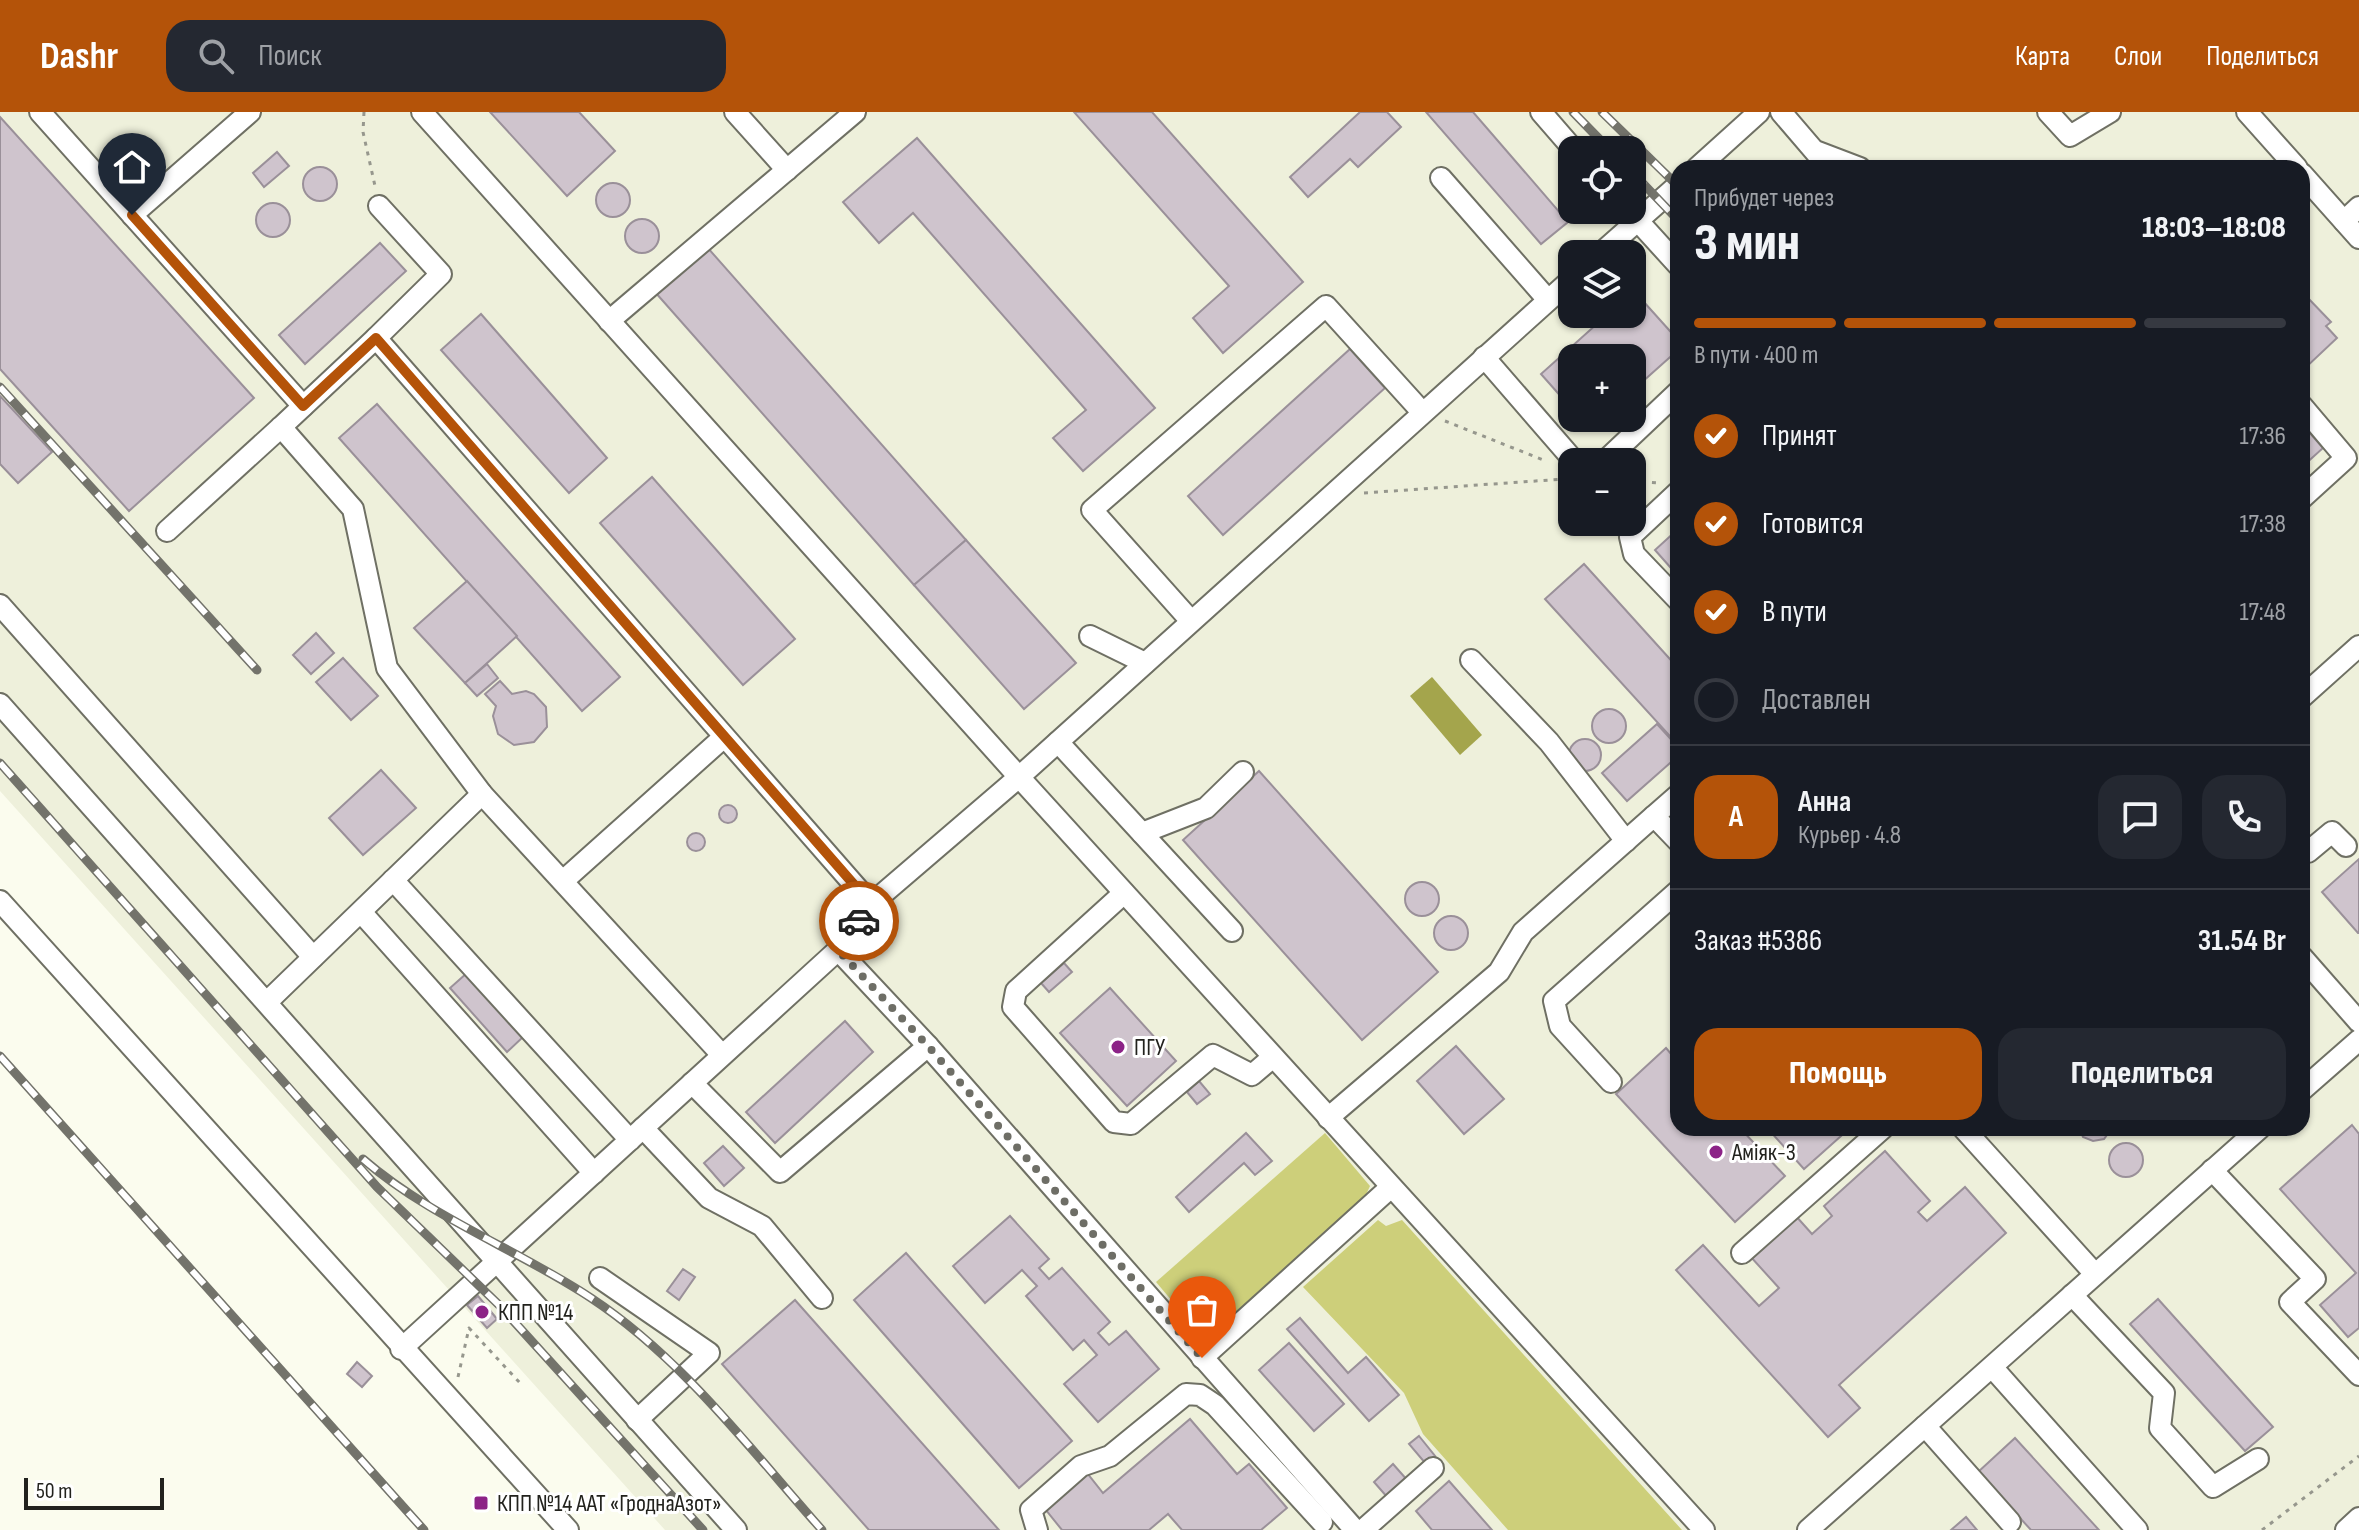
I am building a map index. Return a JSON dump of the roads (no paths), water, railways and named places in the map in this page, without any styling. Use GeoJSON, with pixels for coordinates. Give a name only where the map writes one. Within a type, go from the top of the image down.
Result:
{"type":"FeatureCollection","features":[{"type":"Feature","properties":{"kind":"lane"},"geometry":{"type":"LineString","coordinates":[[40,112],[303,406]]}},
{"type":"Feature","properties":{"kind":"lane"},"geometry":{"type":"LineString","coordinates":[[132,215],[250,112]]}},
{"type":"Feature","properties":{"kind":"lane"},"geometry":{"type":"LineString","coordinates":[[422,112],[1019,777],[1704,1530]]}},
{"type":"Feature","properties":{"kind":"lane"},"geometry":{"type":"LineString","coordinates":[[735,112],[787,170]]}},
{"type":"Feature","properties":{"kind":"lane"},"geometry":{"type":"LineString","coordinates":[[609,321],[855,112]]}},
{"type":"Feature","properties":{"kind":"lane"},"geometry":{"type":"LineString","coordinates":[[1541,112],[1562,136]]}},
{"type":"Feature","properties":{"kind":"lane"},"geometry":{"type":"LineString","coordinates":[[1706,160],[1759,112]]}},
{"type":"Feature","properties":{"kind":"lane"},"geometry":{"type":"LineString","coordinates":[[1781,112],[1822,160]]}},
{"type":"Feature","properties":{"kind":"lane"},"geometry":{"type":"LineString","coordinates":[[2048,112],[2070,136],[2110,112]]}},
{"type":"Feature","properties":{"kind":"lane"},"geometry":{"type":"LineString","coordinates":[[2253,114],[2290,160]]}},
{"type":"Feature","properties":{"kind":"lane"},"geometry":{"type":"LineString","coordinates":[[1814,151],[1838,160]]}},
{"type":"Feature","properties":{"kind":"lane"},"geometry":{"type":"LineString","coordinates":[[1441,178],[1548,300]]}},
{"type":"Feature","properties":{"kind":"lane"},"geometry":{"type":"LineString","coordinates":[[2310,180],[2352,214],[2359,238]]}},
{"type":"Feature","properties":{"kind":"lane"},"geometry":{"type":"LineString","coordinates":[[1646,206],[1670,190]]}},
{"type":"Feature","properties":{"kind":"lane"},"geometry":{"type":"LineString","coordinates":[[167,531],[441,274],[379,206]]}},
{"type":"Feature","properties":{"kind":"lane"},"geometry":{"type":"LineString","coordinates":[[1611,240],[1625,224]]}},
{"type":"Feature","properties":{"kind":"lane"},"geometry":{"type":"LineString","coordinates":[[1640,224],[1670,256]]}},
{"type":"Feature","properties":{"kind":"lane"},"geometry":{"type":"LineString","coordinates":[[401,1349],[838,950],[871,904],[1019,777],[1558,291]]}},
{"type":"Feature","properties":{"kind":"lane"},"geometry":{"type":"LineString","coordinates":[[1191,621],[1092,510],[1326,306],[1422,412]]}},
{"type":"Feature","properties":{"kind":"lane"},"geometry":{"type":"LineString","coordinates":[[376,338],[871,904]]}},
{"type":"Feature","properties":{"kind":"lane"},"geometry":{"type":"LineString","coordinates":[[1484,357],[1558,452]]}},
{"type":"Feature","properties":{"kind":"lane"},"geometry":{"type":"LineString","coordinates":[[1619,448],[1670,400]]}},
{"type":"Feature","properties":{"kind":"lane"},"geometry":{"type":"LineString","coordinates":[[2310,415],[2346,458],[2310,491]]}},
{"type":"Feature","properties":{"kind":"lane"},"geometry":{"type":"LineString","coordinates":[[281,427],[353,509],[387,668],[482,794],[722,1055]]}},
{"type":"Feature","properties":{"kind":"lane"},"geometry":{"type":"LineString","coordinates":[[1670,488],[1630,537],[1634,554],[1670,592]]}},
{"type":"Feature","properties":{"kind":"lane"},"geometry":{"type":"LineString","coordinates":[[0,605],[313,957]]}},
{"type":"Feature","properties":{"kind":"lane"},"geometry":{"type":"LineString","coordinates":[[1090,636],[1145,663]]}},
{"type":"Feature","properties":{"kind":"lane"},"geometry":{"type":"LineString","coordinates":[[2310,690],[2359,646]]}},
{"type":"Feature","properties":{"kind":"lane"},"geometry":{"type":"LineString","coordinates":[[1471,660],[1549,742],[1626,841]]}},
{"type":"Feature","properties":{"kind":"lane"},"geometry":{"type":"LineString","coordinates":[[0,704],[736,1530]]}},
{"type":"Feature","properties":{"kind":"lane"},"geometry":{"type":"LineString","coordinates":[[563,881],[724,737]]}},
{"type":"Feature","properties":{"kind":"lane"},"geometry":{"type":"LineString","coordinates":[[1058,742],[1232,931]]}},
{"type":"Feature","properties":{"kind":"lane"},"geometry":{"type":"LineString","coordinates":[[1142,833],[1206,808],[1243,772]]}},
{"type":"Feature","properties":{"kind":"lane"},"geometry":{"type":"LineString","coordinates":[[267,1002],[482,794]]}},
{"type":"Feature","properties":{"kind":"lane"},"geometry":{"type":"LineString","coordinates":[[1328,1118],[1499,972],[1523,932],[1670,802]]}},
{"type":"Feature","properties":{"kind":"lane"},"geometry":{"type":"LineString","coordinates":[[1654,816],[1670,833]]}},
{"type":"Feature","properties":{"kind":"lane"},"geometry":{"type":"LineString","coordinates":[[2310,850],[2332,832],[2346,846]]}},
{"type":"Feature","properties":{"kind":"lane"},"geometry":{"type":"LineString","coordinates":[[393,880],[636,1134],[709,1198],[762,1226],[822,1298]]}},
{"type":"Feature","properties":{"kind":"lane"},"geometry":{"type":"LineString","coordinates":[[1124,893],[1016,991],[1013,1007],[1114,1122],[1131,1124],[1213,1055],[1252,1075],[1273,1057]]}},
{"type":"Feature","properties":{"kind":"lane"},"geometry":{"type":"LineString","coordinates":[[1611,1082],[1560,1026],[1554,1001],[1670,898]]}},
{"type":"Feature","properties":{"kind":"lane"},"geometry":{"type":"LineString","coordinates":[[0,901],[401,1349],[568,1530]]}},
{"type":"Feature","properties":{"kind":"lane"},"geometry":{"type":"LineString","coordinates":[[361,912],[594,1173]]}},
{"type":"Feature","properties":{"kind":"lane"},"geometry":{"type":"LineString","coordinates":[[838,950],[928,1046],[1355,1530]]}},
{"type":"Feature","properties":{"kind":"lane"},"geometry":{"type":"LineString","coordinates":[[2310,966],[2359,1022]]}},
{"type":"Feature","properties":{"kind":"lane"},"geometry":{"type":"LineString","coordinates":[[2310,1083],[2359,1040]]}},
{"type":"Feature","properties":{"kind":"lane"},"geometry":{"type":"LineString","coordinates":[[692,1083],[780,1172],[928,1046]]}},
{"type":"Feature","properties":{"kind":"lane"},"geometry":{"type":"LineString","coordinates":[[1742,1253],[1874,1136]]}},
{"type":"Feature","properties":{"kind":"lane"},"geometry":{"type":"LineString","coordinates":[[1970,1136],[2095,1274]]}},
{"type":"Feature","properties":{"kind":"lane"},"geometry":{"type":"LineString","coordinates":[[1808,1530],[2251,1136]]}},
{"type":"Feature","properties":{"kind":"lane"},"geometry":{"type":"LineString","coordinates":[[2212,1170],[2315,1279],[2290,1302],[2359,1375]]}},
{"type":"Feature","properties":{"kind":"lane"},"geometry":{"type":"LineString","coordinates":[[1202,1358],[1391,1187]]}},
{"type":"Feature","properties":{"kind":"lane"},"geometry":{"type":"LineString","coordinates":[[600,1278],[709,1353],[637,1420]]}},
{"type":"Feature","properties":{"kind":"lane"},"geometry":{"type":"LineString","coordinates":[[2072,1295],[2164,1393],[2160,1428],[2213,1487],[2258,1459]]}},
{"type":"Feature","properties":{"kind":"lane"},"geometry":{"type":"LineString","coordinates":[[1992,1367],[2137,1530]]}},
{"type":"Feature","properties":{"kind":"lane"},"geometry":{"type":"LineString","coordinates":[[1037,1530],[1031,1510],[1081,1466],[1110,1456],[1186,1394],[1200,1395],[1215,1405],[1321,1527]]}},
{"type":"Feature","properties":{"kind":"lane"},"geometry":{"type":"LineString","coordinates":[[1925,1426],[2010,1522]]}},
{"type":"Feature","properties":{"kind":"lane"},"geometry":{"type":"LineString","coordinates":[[1363,1530],[1433,1468]]}},
{"type":"Feature","properties":{"kind":"lane"},"geometry":{"type":"LineString","coordinates":[[2346,1530],[2359,1518]]}},
{"type":"Feature","properties":{"kind":"railway"},"geometry":{"type":"LineString","coordinates":[[1573,112],[1596,136]]}},
{"type":"Feature","properties":{"kind":"railway"},"geometry":{"type":"LineString","coordinates":[[1602,112],[1670,178]]}},
{"type":"Feature","properties":{"kind":"railway"},"geometry":{"type":"LineString","coordinates":[[1646,187],[1670,212]]}},
{"type":"Feature","properties":{"kind":"railway"},"geometry":{"type":"LineString","coordinates":[[0,387],[257,670]]}},
{"type":"Feature","properties":{"kind":"railway"},"geometry":{"type":"LineString","coordinates":[[0,763],[377,1187],[499,1305],[703,1530]]}},
{"type":"Feature","properties":{"kind":"railway"},"geometry":{"type":"LineString","coordinates":[[0,1056],[424,1530]]}},
{"type":"Feature","properties":{"kind":"railway"},"geometry":{"type":"LineString","coordinates":[[363,1159],[417,1199],[563,1280],[624,1322],[714,1406],[822,1530]]}},
{"type":"Feature","properties":{"kind":"place","name":"ПГУ"},"geometry":{"type":"Point","coordinates":[1118,1047]}},
{"type":"Feature","properties":{"kind":"place","name":"Аміяк-3"},"geometry":{"type":"Point","coordinates":[1716,1152]}},
{"type":"Feature","properties":{"kind":"place","name":"КПП №14"},"geometry":{"type":"Point","coordinates":[482,1312]}},
{"type":"Feature","properties":{"kind":"place","name":"КПП №14 ААТ «ГроднаАзот»"},"geometry":{"type":"Point","coordinates":[481,1503]}}]}
